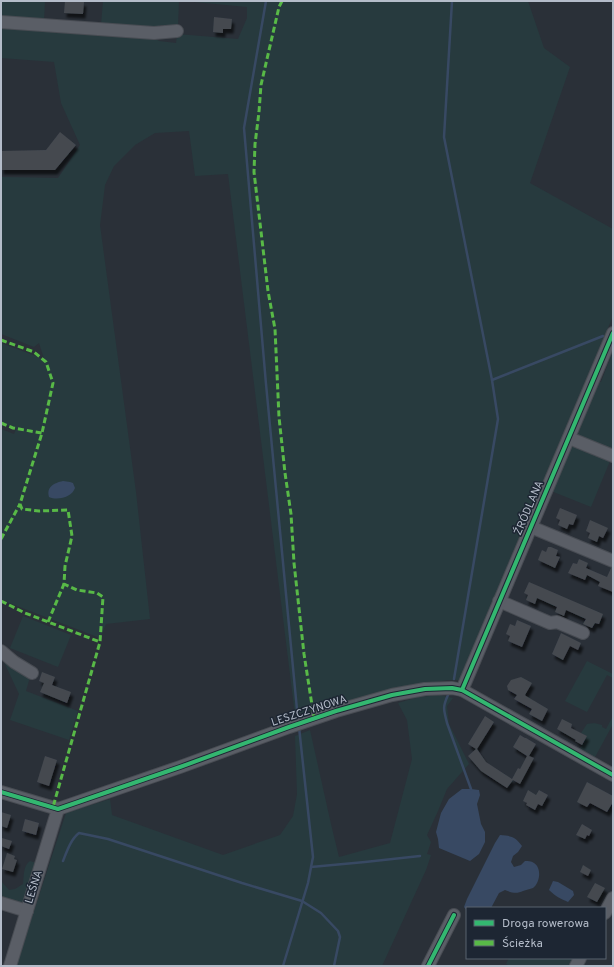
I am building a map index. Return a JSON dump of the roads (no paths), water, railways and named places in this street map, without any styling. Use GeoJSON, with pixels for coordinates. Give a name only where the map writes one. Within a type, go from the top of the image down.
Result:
{"type":"FeatureCollection","features":[{"type":"Feature","properties":{"kind":"street"},"geometry":{"type":"LineString","coordinates":[[1,22],[154,33],[177,31]]}},
{"type":"Feature","properties":{"kind":"street","name":"ŹRÓDLANA"},"geometry":{"type":"LineString","coordinates":[[462,690],[613,333]]}},
{"type":"Feature","properties":{"kind":"street"},"geometry":{"type":"LineString","coordinates":[[569,438],[613,456]]}},
{"type":"Feature","properties":{"kind":"street"},"geometry":{"type":"LineString","coordinates":[[531,527],[613,561]]}},
{"type":"Feature","properties":{"kind":"street"},"geometry":{"type":"LineString","coordinates":[[499,601],[550,623],[557,622],[582,633]]}},
{"type":"Feature","properties":{"kind":"street"},"geometry":{"type":"LineString","coordinates":[[1,651],[32,674]]}},
{"type":"Feature","properties":{"kind":"street","name":"LESZCZYNOWA"},"geometry":{"type":"LineString","coordinates":[[58,809],[180,767],[336,710],[399,694],[439,688],[462,690],[613,775]]}},
{"type":"Feature","properties":{"kind":"street"},"geometry":{"type":"LineString","coordinates":[[1,792],[58,809]]}},
{"type":"Feature","properties":{"kind":"street","name":"LEŚNA"},"geometry":{"type":"LineString","coordinates":[[10,966],[58,809]]}},
{"type":"Feature","properties":{"kind":"street"},"geometry":{"type":"LineString","coordinates":[[606,911],[613,898]]}},
{"type":"Feature","properties":{"kind":"street"},"geometry":{"type":"LineString","coordinates":[[1,903],[27,911]]}},
{"type":"Feature","properties":{"kind":"street"},"geometry":{"type":"LineString","coordinates":[[428,966],[454,916]]}},
{"type":"Feature","properties":{"kind":"street"},"geometry":{"type":"LineString","coordinates":[[1,964],[7,966]]}},
{"type":"Feature","properties":{"kind":"water"},"geometry":{"type":"Polygon","coordinates":[[[63,481],[73,483],[75,488],[71,494],[56,499],[49,497],[48,494],[50,488],[63,481]]]}},
{"type":"Feature","properties":{"kind":"water"},"geometry":{"type":"Polygon","coordinates":[[[462,789],[479,790],[480,795],[477,804],[481,824],[485,832],[485,842],[479,854],[470,861],[439,848],[436,832],[441,813],[449,799],[462,789]]]}},
{"type":"Feature","properties":{"kind":"water"},"geometry":{"type":"Polygon","coordinates":[[[500,835],[512,837],[517,840],[522,846],[513,856],[511,862],[514,867],[521,865],[525,861],[531,861],[537,865],[539,879],[533,888],[519,893],[505,890],[499,893],[492,907],[466,907],[466,910],[464,907],[467,899],[500,835]]]}},
{"type":"Feature","properties":{"kind":"water"},"geometry":{"type":"Polygon","coordinates":[[[553,881],[558,882],[573,891],[574,895],[568,902],[549,890],[553,881]]]}},
{"type":"Feature","properties":{"kind":"waterway"},"geometry":{"type":"LineString","coordinates":[[266,1],[244,128],[266,384],[298,720]]}},
{"type":"Feature","properties":{"kind":"waterway"},"geometry":{"type":"LineString","coordinates":[[452,1],[444,137],[492,380],[498,419],[454,679]]}},
{"type":"Feature","properties":{"kind":"waterway"},"geometry":{"type":"LineString","coordinates":[[492,380],[603,336]]}},
{"type":"Feature","properties":{"kind":"waterway"},"geometry":{"type":"LineString","coordinates":[[448,695],[444,709],[447,723],[471,789]]}},
{"type":"Feature","properties":{"kind":"waterway"},"geometry":{"type":"LineString","coordinates":[[283,966],[308,883],[313,857],[299,727]]}},
{"type":"Feature","properties":{"kind":"waterway"},"geometry":{"type":"LineString","coordinates":[[63,861],[71,842],[79,833],[108,839],[302,901],[321,913],[338,931],[340,937],[334,966]]}},
{"type":"Feature","properties":{"kind":"waterway"},"geometry":{"type":"LineString","coordinates":[[311,867],[420,856]]}}]}
